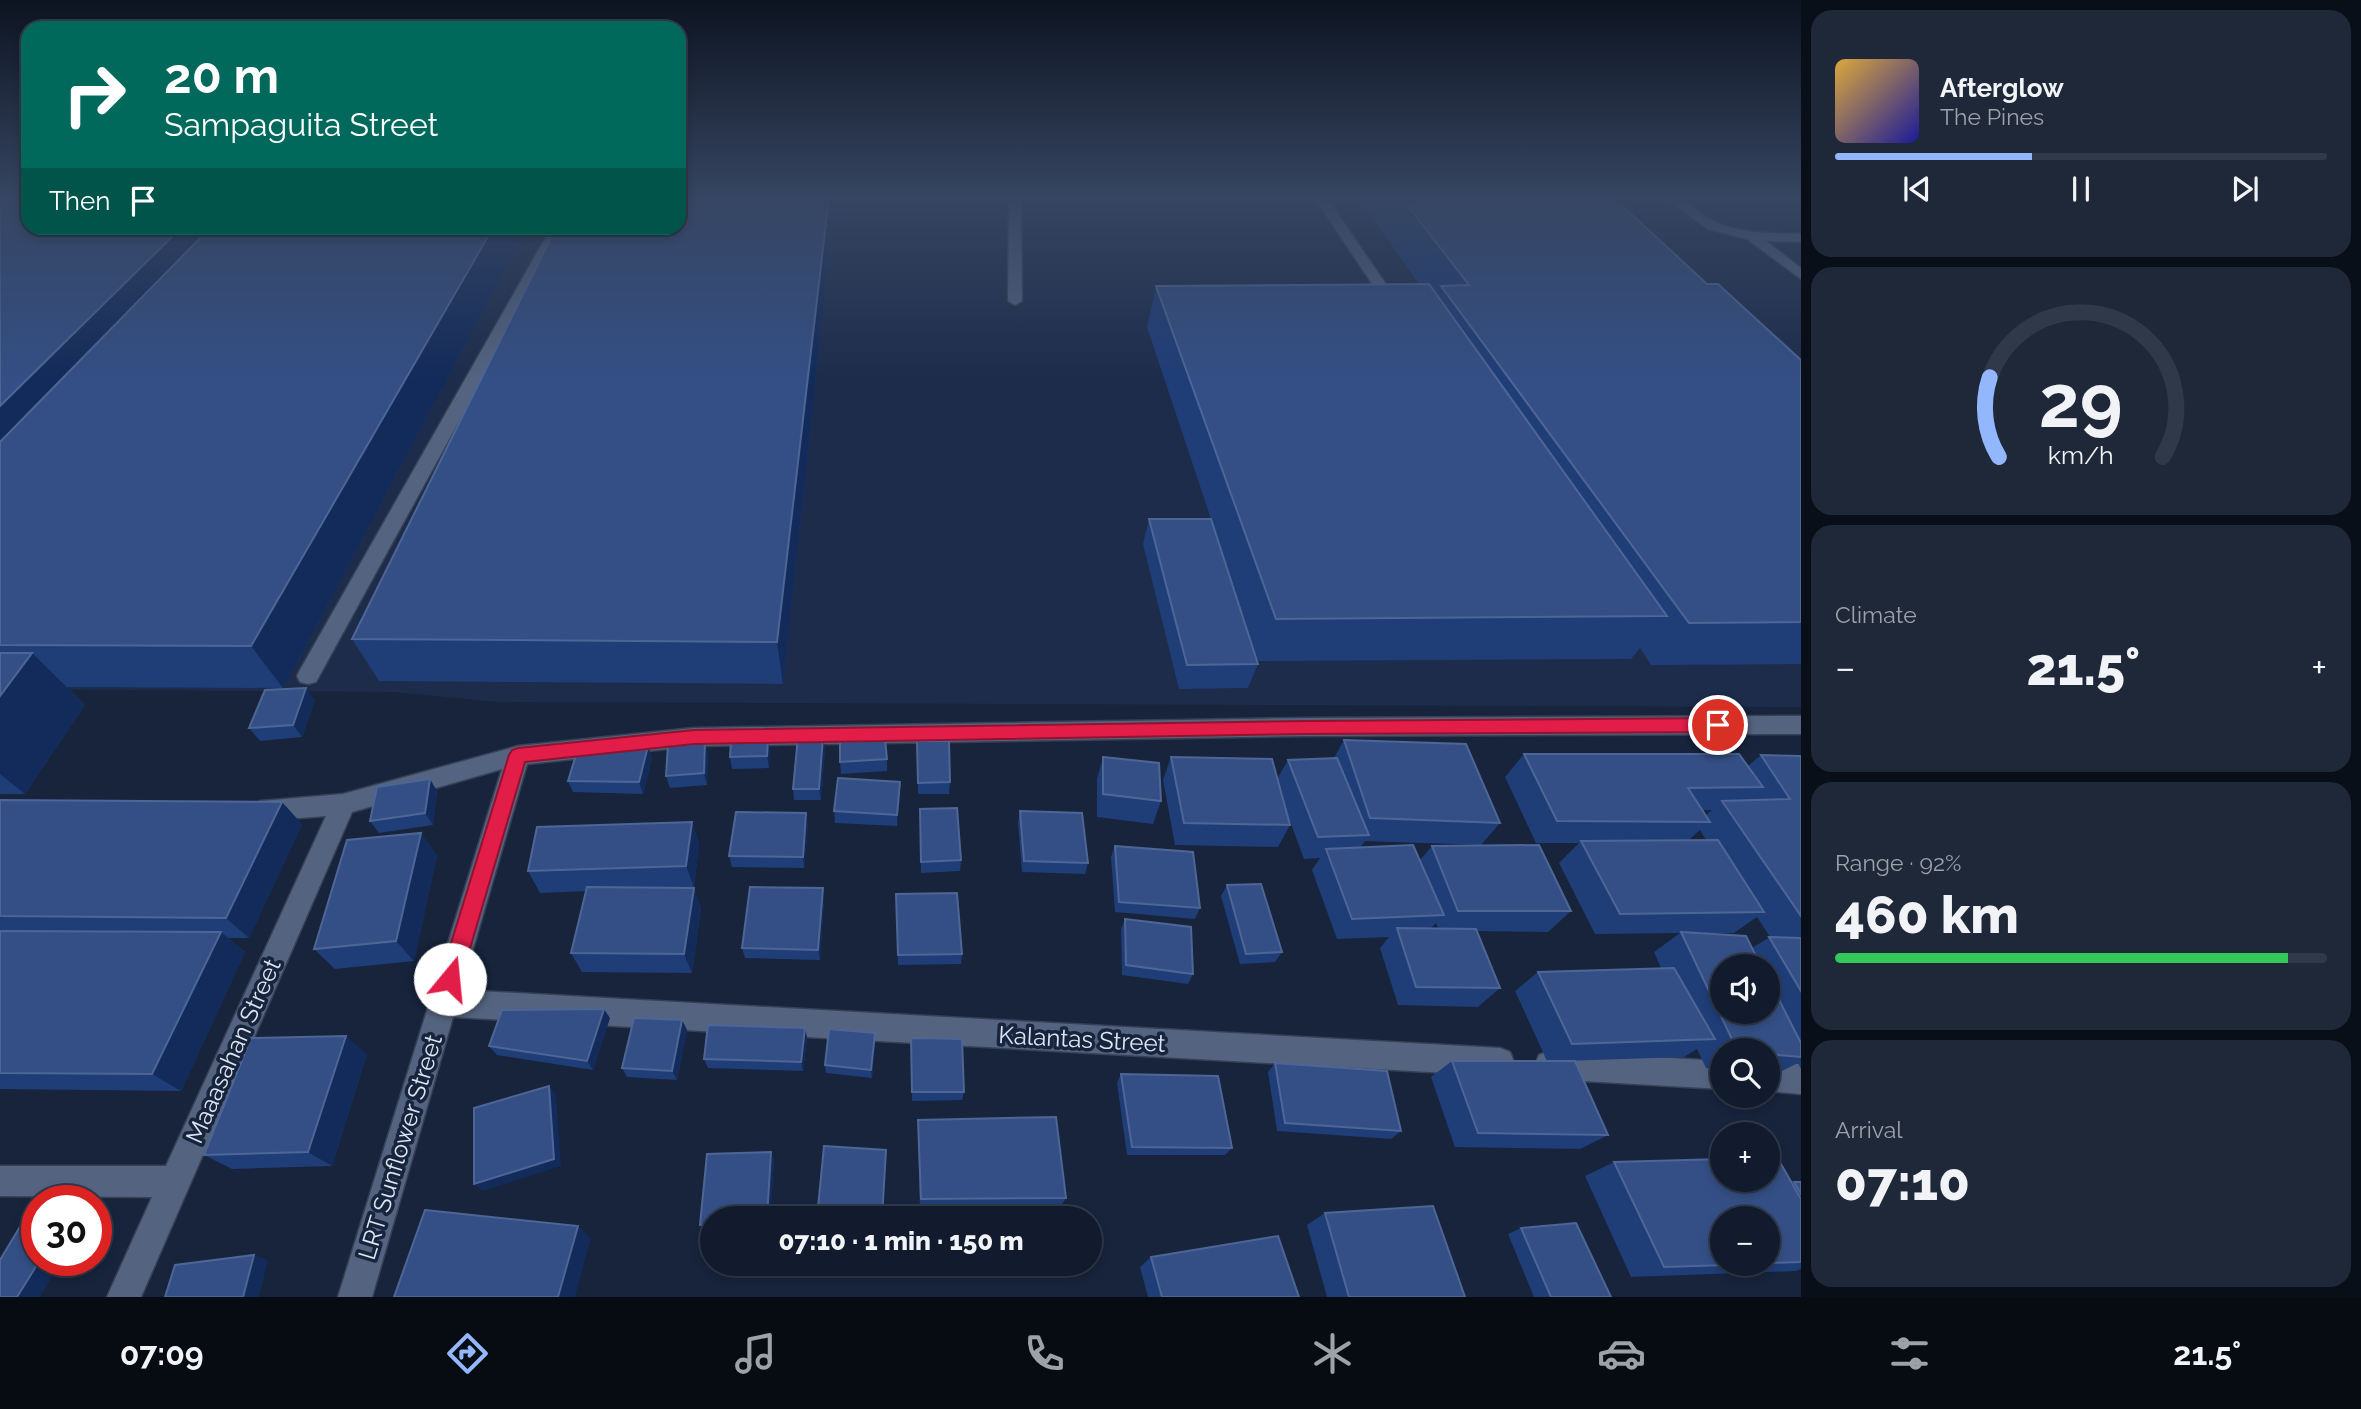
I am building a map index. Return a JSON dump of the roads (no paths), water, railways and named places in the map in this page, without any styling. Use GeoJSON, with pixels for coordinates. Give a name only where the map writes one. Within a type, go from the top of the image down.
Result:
{"type":"FeatureCollection","features":[{"type":"Feature","properties":{"kind":"street"},"geometry":{"type":"LineString","coordinates":[[307,676],[541,258]]}},
{"type":"Feature","properties":{"kind":"street"},"geometry":{"type":"LineString","coordinates":[[1015,258],[1015,301]]}},
{"type":"Feature","properties":{"kind":"street"},"geometry":{"type":"LineString","coordinates":[[1361,258],[1401,317]]}},
{"type":"Feature","properties":{"kind":"street"},"geometry":{"type":"LineString","coordinates":[[1779,258],[1801,275]]}},
{"type":"Feature","properties":{"kind":"street"},"geometry":{"type":"LineString","coordinates":[[232,813],[342,804],[518,755],[694,737],[1305,727],[1801,725]]}},
{"type":"Feature","properties":{"kind":"street","name":"LRT Sunflower Street"},"geometry":{"type":"LineString","coordinates":[[355,1297],[518,755]]}},
{"type":"Feature","properties":{"kind":"street","name":"Maaasahan Street"},"geometry":{"type":"LineString","coordinates":[[124,1297],[342,804]]}},
{"type":"Feature","properties":{"kind":"street","name":"Kalantas Street"},"geometry":{"type":"LineString","coordinates":[[443,1003],[1710,1073]]}},
{"type":"Feature","properties":{"kind":"street"},"geometry":{"type":"LineString","coordinates":[[1780,1078],[1801,1079]]}},
{"type":"Feature","properties":{"kind":"street"},"geometry":{"type":"LineString","coordinates":[[0,1181],[176,1182]]}}]}
